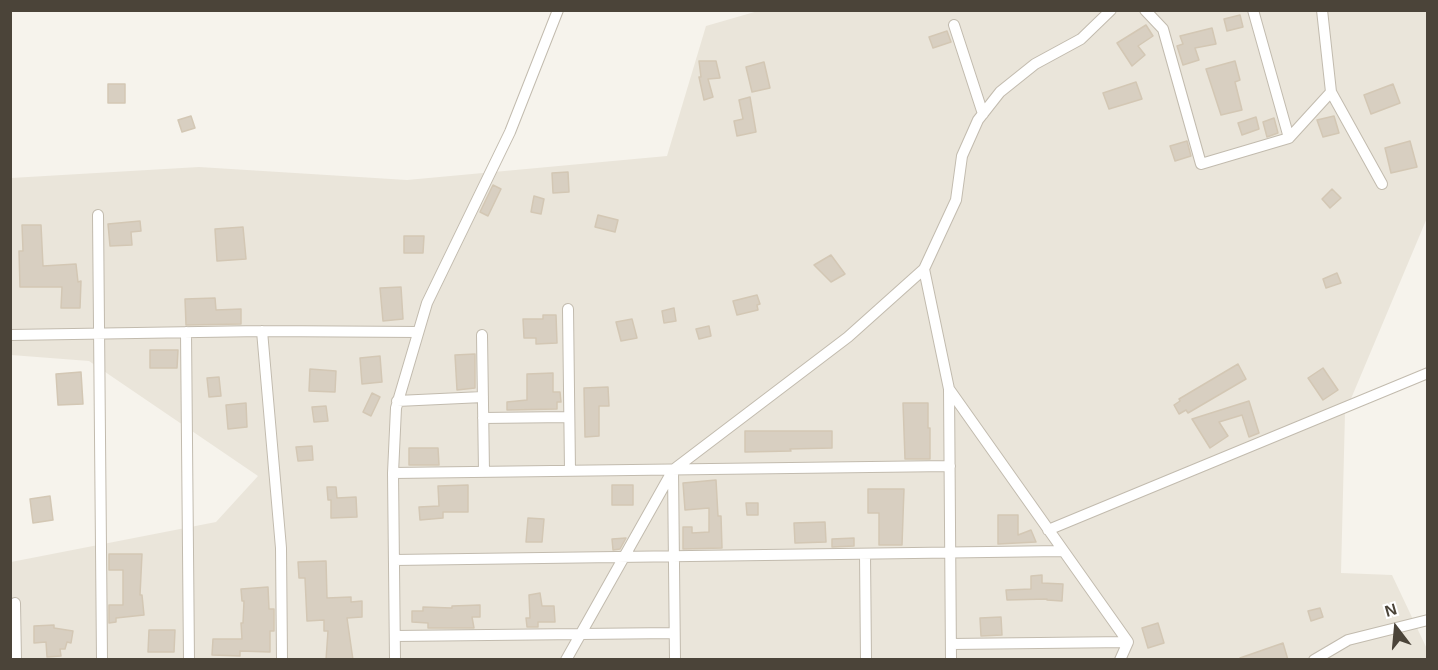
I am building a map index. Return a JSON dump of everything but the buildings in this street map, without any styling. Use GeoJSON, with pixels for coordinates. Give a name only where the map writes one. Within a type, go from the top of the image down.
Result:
{"type":"FeatureCollection","features":[{"type":"Feature","properties":{"kind":"street"},"geometry":{"type":"LineString","coordinates":[[395,660],[393,473],[397,401],[427,303],[510,132],[558,10]]}},
{"type":"Feature","properties":{"kind":"street"},"geometry":{"type":"LineString","coordinates":[[566,660],[673,470],[848,337],[924,269],[956,200],[962,156],[983,114],[1000,92],[1035,64],[1081,39],[1111,10]]}},
{"type":"Feature","properties":{"kind":"street"},"geometry":{"type":"LineString","coordinates":[[1145,10],[1164,29],[1201,164],[1289,138],[1331,92]]}},
{"type":"Feature","properties":{"kind":"street"},"geometry":{"type":"LineString","coordinates":[[1253,10],[1289,138]]}},
{"type":"Feature","properties":{"kind":"street"},"geometry":{"type":"LineString","coordinates":[[1322,10],[1331,92],[1382,184]]}},
{"type":"Feature","properties":{"kind":"street"},"geometry":{"type":"LineString","coordinates":[[954,25],[983,114]]}},
{"type":"Feature","properties":{"kind":"street"},"geometry":{"type":"LineString","coordinates":[[98,214],[102,660]]}},
{"type":"Feature","properties":{"kind":"street"},"geometry":{"type":"LineString","coordinates":[[924,269],[949,389],[951,660]]}},
{"type":"Feature","properties":{"kind":"street"},"geometry":{"type":"LineString","coordinates":[[568,309],[570,471]]}},
{"type":"Feature","properties":{"kind":"street"},"geometry":{"type":"LineString","coordinates":[[186,332],[189,660]]}},
{"type":"Feature","properties":{"kind":"street"},"geometry":{"type":"LineString","coordinates":[[262,332],[281,548],[282,660]]}},
{"type":"Feature","properties":{"kind":"street"},"geometry":{"type":"LineString","coordinates":[[10,335],[418,332]]}},
{"type":"Feature","properties":{"kind":"street"},"geometry":{"type":"LineString","coordinates":[[482,334],[484,472]]}},
{"type":"Feature","properties":{"kind":"street"},"geometry":{"type":"LineString","coordinates":[[1048,530],[1428,373]]}},
{"type":"Feature","properties":{"kind":"street"},"geometry":{"type":"LineString","coordinates":[[949,389],[1128,642]]}},
{"type":"Feature","properties":{"kind":"street"},"geometry":{"type":"LineString","coordinates":[[397,401],[483,397]]}},
{"type":"Feature","properties":{"kind":"street"},"geometry":{"type":"LineString","coordinates":[[483,418],[569,417]]}},
{"type":"Feature","properties":{"kind":"street"},"geometry":{"type":"LineString","coordinates":[[393,473],[950,466]]}},
{"type":"Feature","properties":{"kind":"street"},"geometry":{"type":"LineString","coordinates":[[673,470],[675,660]]}},
{"type":"Feature","properties":{"kind":"street"},"geometry":{"type":"LineString","coordinates":[[394,560],[1062,551]]}},
{"type":"Feature","properties":{"kind":"street"},"geometry":{"type":"LineString","coordinates":[[864,554],[866,660]]}},
{"type":"Feature","properties":{"kind":"street"},"geometry":{"type":"LineString","coordinates":[[15,603],[16,660]]}},
{"type":"Feature","properties":{"kind":"street"},"geometry":{"type":"LineString","coordinates":[[1314,660],[1348,640],[1428,620]]}},
{"type":"Feature","properties":{"kind":"street"},"geometry":{"type":"LineString","coordinates":[[395,636],[674,633]]}},
{"type":"Feature","properties":{"kind":"street"},"geometry":{"type":"LineString","coordinates":[[951,644],[1128,642]]}},
{"type":"Feature","properties":{"kind":"street"},"geometry":{"type":"LineString","coordinates":[[1120,660],[1128,642]]}},
{"type":"Feature","properties":{"kind":"shaded area"},"geometry":{"type":"Polygon","coordinates":[[[758,11],[1427,11],[1427,218],[1345,413],[1341,573],[1392,575],[1427,649],[1427,659],[11,660],[11,562],[216,522],[258,476],[89,361],[11,355],[11,178],[199,167],[407,180],[667,156],[706,26],[758,11]]]}}]}
